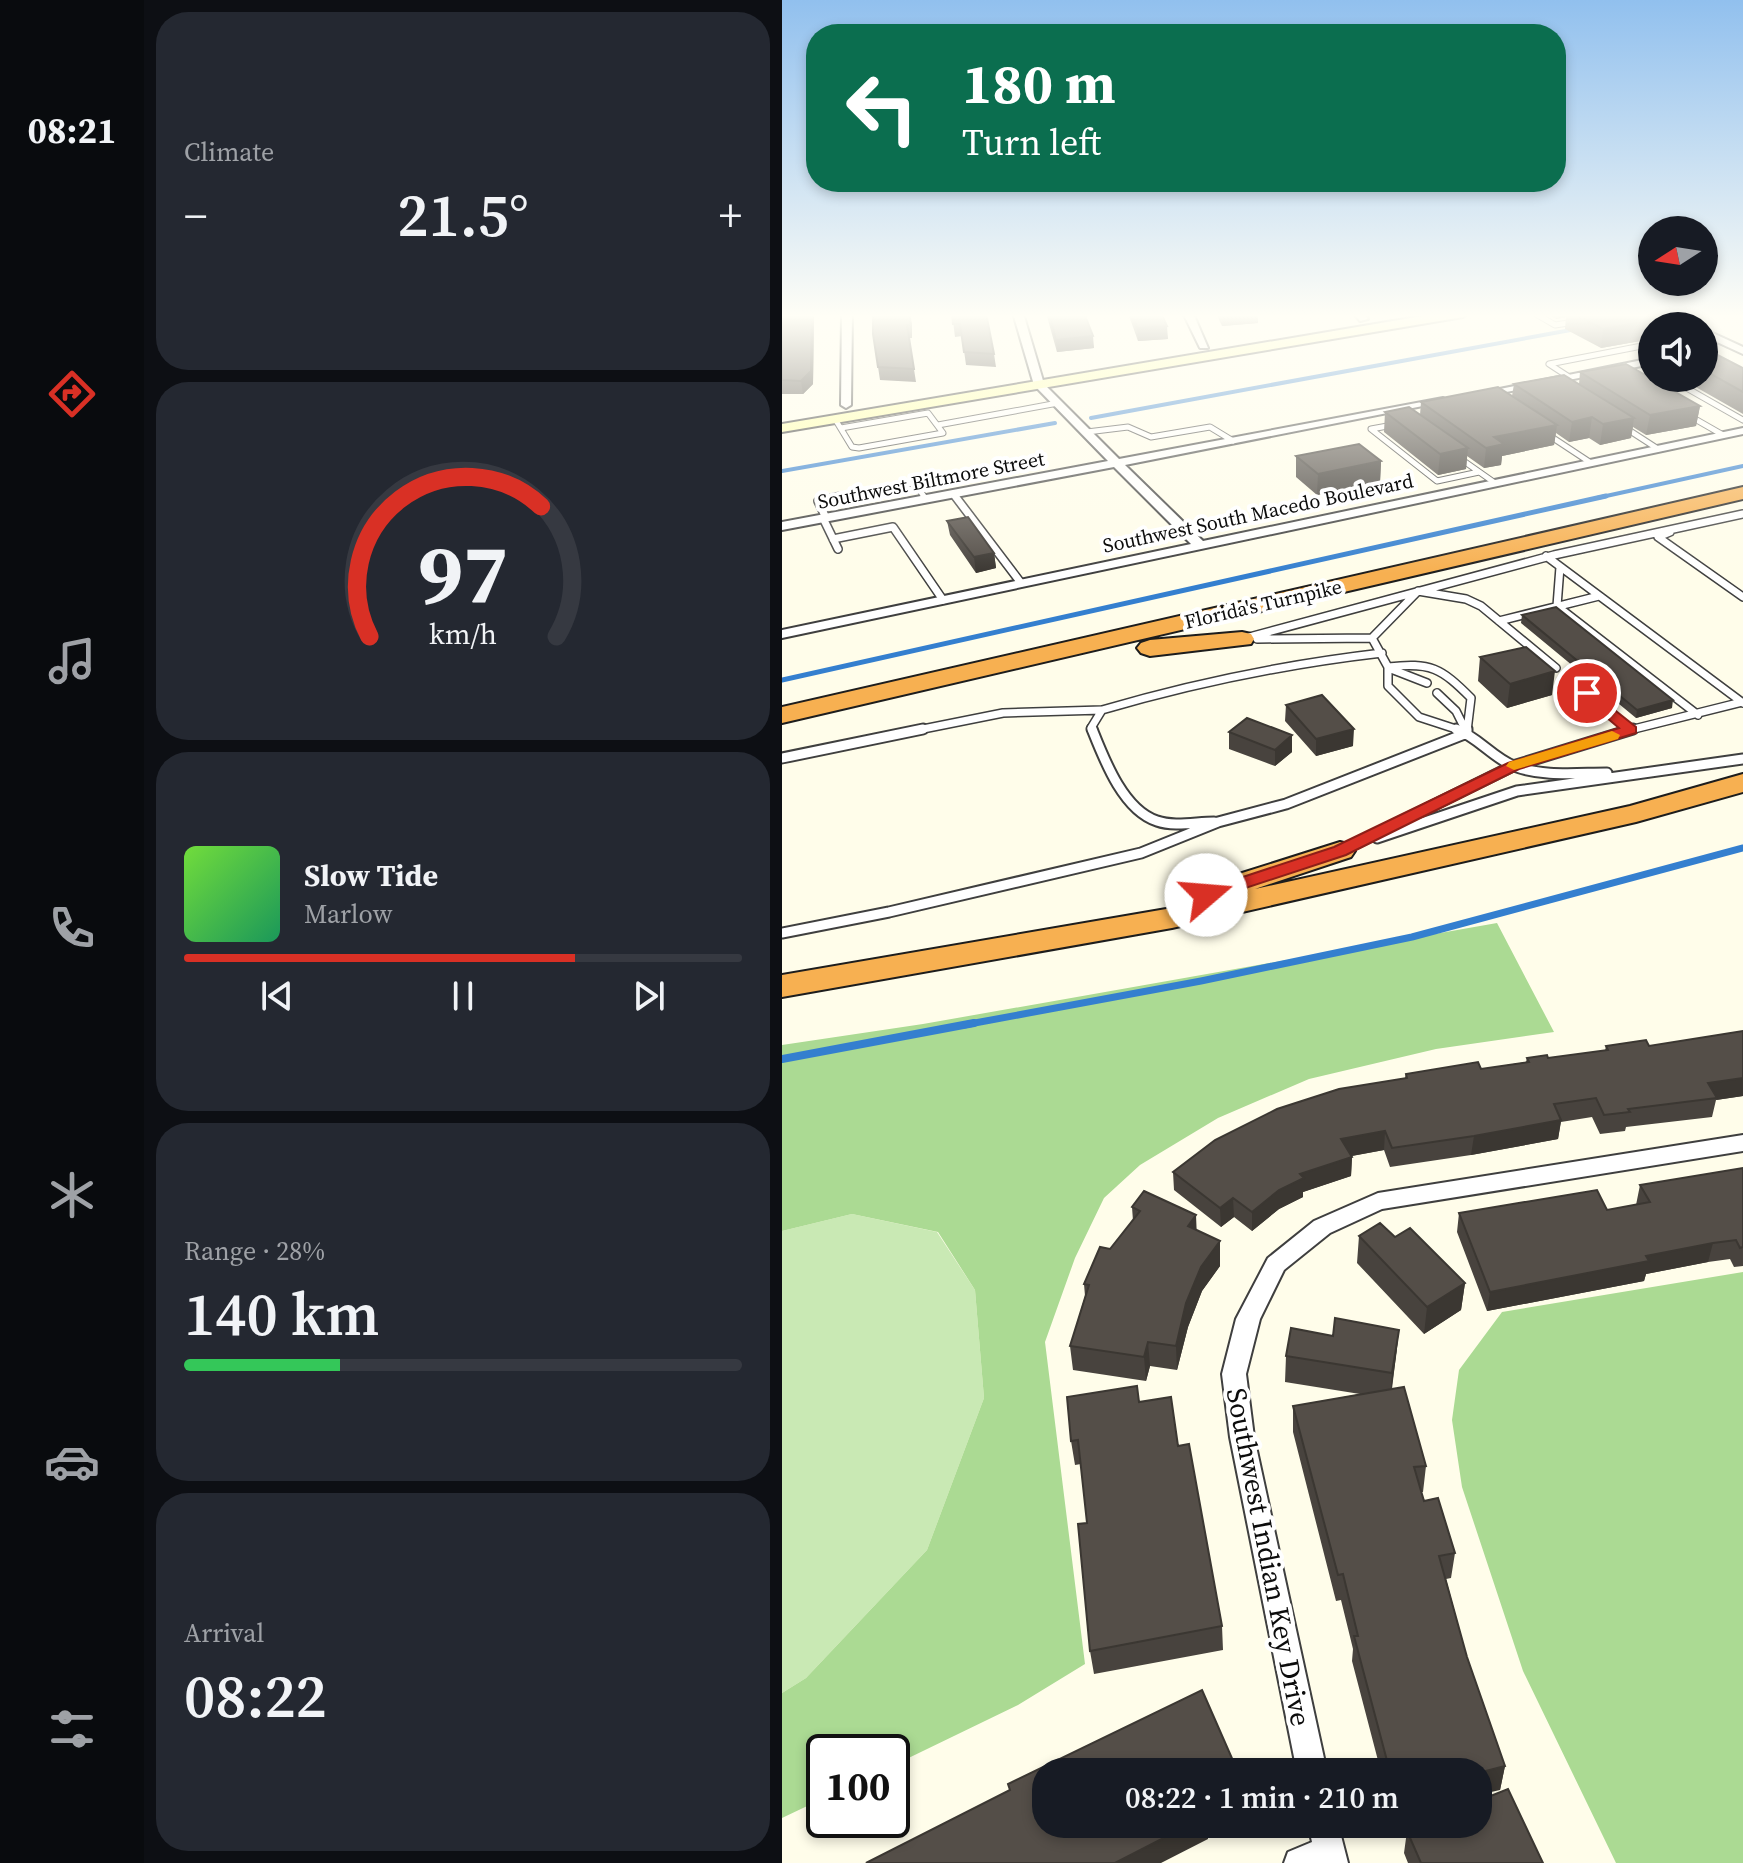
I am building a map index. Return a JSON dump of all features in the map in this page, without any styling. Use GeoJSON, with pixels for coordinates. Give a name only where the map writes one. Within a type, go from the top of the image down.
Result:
{"type":"FeatureCollection","features":[{"type":"Feature","properties":{"kind":"highway","name":"Florida's Turnpike"},"geometry":{"type":"LineString","coordinates":[[782,715],[1743,493]]}},
{"type":"Feature","properties":{"kind":"highway"},"geometry":{"type":"LineString","coordinates":[[855,698],[928,690],[1043,665],[1143,648],[1242,639]]}},
{"type":"Feature","properties":{"kind":"highway"},"geometry":{"type":"LineString","coordinates":[[782,986],[1172,918],[1636,813],[1743,783]]}},
{"type":"Feature","properties":{"kind":"highway"},"geometry":{"type":"LineString","coordinates":[[1027,945],[1185,902],[1340,851]]}},
{"type":"Feature","properties":{"kind":"main road"},"geometry":{"type":"LineString","coordinates":[[782,418],[885,400]]}},
{"type":"Feature","properties":{"kind":"main road"},"geometry":{"type":"LineString","coordinates":[[782,428],[838,424],[947,400]]}},
{"type":"Feature","properties":{"kind":"street"},"geometry":{"type":"LineString","coordinates":[[846,400],[846,405]]}},
{"type":"Feature","properties":{"kind":"street"},"geometry":{"type":"LineString","coordinates":[[1055,400],[1199,545]]}},
{"type":"Feature","properties":{"kind":"street","name":"Southwest Biltmore Street"},"geometry":{"type":"LineString","coordinates":[[782,526],[1450,400]]}},
{"type":"Feature","properties":{"kind":"street","name":"Southwest South Macedo Boulevard"},"geometry":{"type":"LineString","coordinates":[[782,634],[1743,431]]}},
{"type":"Feature","properties":{"kind":"street","name":"Southwest Indian Key Drive"},"geometry":{"type":"LineString","coordinates":[[1309,1758],[1242,1437],[1234,1374],[1248,1319],[1276,1264],[1322,1227],[1378,1201],[1743,1143]]}},
{"type":"Feature","properties":{"kind":"street"},"geometry":{"type":"LineString","coordinates":[[1299,1863],[1328,1846]]}},
{"type":"Feature","properties":{"kind":"lane"},"geometry":{"type":"LineString","coordinates":[[1708,400],[1743,420]]}},
{"type":"Feature","properties":{"kind":"lane"},"geometry":{"type":"LineString","coordinates":[[938,425],[1058,403]]}},
{"type":"Feature","properties":{"kind":"lane"},"geometry":{"type":"LineString","coordinates":[[1393,410],[1405,419]]}},
{"type":"Feature","properties":{"kind":"lane"},"geometry":{"type":"LineString","coordinates":[[928,413],[943,433],[859,448],[852,447],[838,424],[928,413]]}},
{"type":"Feature","properties":{"kind":"lane"},"geometry":{"type":"LineString","coordinates":[[1685,413],[1723,435]]}},
{"type":"Feature","properties":{"kind":"lane"},"geometry":{"type":"LineString","coordinates":[[1396,424],[1371,429],[1437,481],[1479,472]]}},
{"type":"Feature","properties":{"kind":"lane"},"geometry":{"type":"LineString","coordinates":[[1622,426],[1658,449]]}},
{"type":"Feature","properties":{"kind":"lane"},"geometry":{"type":"LineString","coordinates":[[1087,432],[1128,427],[1151,437],[1210,427],[1233,441]]}},
{"type":"Feature","properties":{"kind":"lane"},"geometry":{"type":"LineString","coordinates":[[1538,428],[1591,463]]}},
{"type":"Feature","properties":{"kind":"lane"},"geometry":{"type":"LineString","coordinates":[[1455,455],[1495,483]]}},
{"type":"Feature","properties":{"kind":"lane"},"geometry":{"type":"LineString","coordinates":[[838,549],[818,501],[915,483],[925,499]]}},
{"type":"Feature","properties":{"kind":"lane"},"geometry":{"type":"LineString","coordinates":[[953,494],[1021,583]]}},
{"type":"Feature","properties":{"kind":"lane"},"geometry":{"type":"LineString","coordinates":[[1242,639],[1546,556],[1743,514]]}},
{"type":"Feature","properties":{"kind":"lane"},"geometry":{"type":"LineString","coordinates":[[1706,521],[1658,537],[1743,597]]}},
{"type":"Feature","properties":{"kind":"lane"},"geometry":{"type":"LineString","coordinates":[[833,539],[893,527],[943,600]]}},
{"type":"Feature","properties":{"kind":"lane"},"geometry":{"type":"LineString","coordinates":[[1546,556],[1742,703]]}},
{"type":"Feature","properties":{"kind":"lane"},"geometry":{"type":"LineString","coordinates":[[1557,606],[1560,567]]}},
{"type":"Feature","properties":{"kind":"lane"},"geometry":{"type":"LineString","coordinates":[[1418,591],[1466,599],[1481,606],[1556,668]]}},
{"type":"Feature","properties":{"kind":"lane"},"geometry":{"type":"LineString","coordinates":[[1242,639],[1372,638],[1418,591]]}},
{"type":"Feature","properties":{"kind":"lane"},"geometry":{"type":"LineString","coordinates":[[1499,621],[1599,596]]}},
{"type":"Feature","properties":{"kind":"lane"},"geometry":{"type":"LineString","coordinates":[[1557,606],[1698,715]]}},
{"type":"Feature","properties":{"kind":"lane"},"geometry":{"type":"LineString","coordinates":[[1372,638],[1388,667],[1388,686],[1419,717],[1467,733],[1513,766],[1550,773],[1587,774],[1672,769]]}},
{"type":"Feature","properties":{"kind":"lane"},"geometry":{"type":"LineString","coordinates":[[782,758],[1003,713],[1102,710],[1162,692],[1305,662],[1382,653]]}},
{"type":"Feature","properties":{"kind":"lane"},"geometry":{"type":"LineString","coordinates":[[1388,667],[1424,662],[1442,670],[1471,698],[1467,733]]}},
{"type":"Feature","properties":{"kind":"lane"},"geometry":{"type":"LineString","coordinates":[[1388,667],[1427,683]]}},
{"type":"Feature","properties":{"kind":"lane"},"geometry":{"type":"LineString","coordinates":[[1568,677],[1630,730]]}},
{"type":"Feature","properties":{"kind":"lane"},"geometry":{"type":"LineString","coordinates":[[1437,693],[1456,711],[1467,733]]}},
{"type":"Feature","properties":{"kind":"lane"},"geometry":{"type":"LineString","coordinates":[[1340,851],[1513,766],[1630,730],[1742,703]]}},
{"type":"Feature","properties":{"kind":"lane"},"geometry":{"type":"LineString","coordinates":[[1102,710],[1091,728],[1130,801],[1154,821],[1218,822]]}},
{"type":"Feature","properties":{"kind":"lane"},"geometry":{"type":"LineString","coordinates":[[782,933],[889,912],[1141,853],[1218,822],[1286,804],[1467,733]]}},
{"type":"Feature","properties":{"kind":"lane"},"geometry":{"type":"LineString","coordinates":[[1340,851],[1517,791],[1743,759]]}},
{"type":"Feature","properties":{"kind":"green space"},"geometry":{"type":"Polygon","coordinates":[[[1497,923],[1554,1032],[1436,1049],[1309,1079],[1218,1118],[1140,1165],[1104,1198],[1075,1258],[1045,1342],[1085,1664],[1018,1705],[910,1757],[910,1734],[806,1734],[806,1807],[782,1818],[782,1693],[806,1678],[927,1550],[984,1398],[975,1290],[938,1232],[852,1214],[782,1231],[782,1045],[923,1024],[1497,923]]]}},
{"type":"Feature","properties":{"kind":"green space"},"geometry":{"type":"Polygon","coordinates":[[[852,1214],[937,1232],[975,1290],[984,1398],[927,1550],[806,1678],[782,1693],[782,1231],[852,1214]]]}},
{"type":"Feature","properties":{"kind":"green space"},"geometry":{"type":"Polygon","coordinates":[[[1743,1272],[1743,1863],[1616,1863],[1523,1671],[1462,1487],[1452,1420],[1459,1370],[1502,1312],[1743,1272]]]}},
{"type":"Feature","properties":{"kind":"building"},"geometry":{"type":"Polygon","coordinates":[[[1518,400],[1557,425],[1494,437],[1504,444],[1486,448],[1421,402],[1518,400]]]}},
{"type":"Feature","properties":{"kind":"building"},"geometry":{"type":"Polygon","coordinates":[[[1538,400],[1605,400],[1634,418],[1603,424],[1592,417],[1572,422],[1538,400]]]}},
{"type":"Feature","properties":{"kind":"building"},"geometry":{"type":"Polygon","coordinates":[[[1625,400],[1689,400],[1700,406],[1650,415],[1625,400]]]}},
{"type":"Feature","properties":{"kind":"building"},"geometry":{"type":"Polygon","coordinates":[[[1409,407],[1468,448],[1440,454],[1385,412],[1409,407]]]}},
{"type":"Feature","properties":{"kind":"building"},"geometry":{"type":"Polygon","coordinates":[[[1359,444],[1381,461],[1318,474],[1296,456],[1359,444]]]}},
{"type":"Feature","properties":{"kind":"building"},"geometry":{"type":"Polygon","coordinates":[[[968,517],[994,553],[974,557],[947,521],[968,517]]]}},
{"type":"Feature","properties":{"kind":"building"},"geometry":{"type":"Polygon","coordinates":[[[1556,607],[1673,700],[1637,710],[1522,615],[1556,607]]]}},
{"type":"Feature","properties":{"kind":"building"},"geometry":{"type":"Polygon","coordinates":[[[1526,647],[1555,671],[1510,684],[1480,657],[1526,647]]]}},
{"type":"Feature","properties":{"kind":"building"},"geometry":{"type":"Polygon","coordinates":[[[1322,695],[1354,729],[1316,739],[1286,705],[1322,695]]]}},
{"type":"Feature","properties":{"kind":"building"},"geometry":{"type":"Polygon","coordinates":[[[1247,718],[1292,735],[1275,750],[1229,732],[1247,718]]]}},
{"type":"Feature","properties":{"kind":"building"},"geometry":{"type":"Polygon","coordinates":[[[1743,1031],[1743,1078],[1708,1083],[1717,1098],[1604,1115],[1596,1098],[1554,1104],[1561,1120],[1392,1148],[1385,1131],[1341,1139],[1352,1157],[1300,1174],[1304,1178],[1279,1190],[1252,1212],[1233,1198],[1220,1208],[1173,1172],[1215,1140],[1277,1109],[1339,1089],[1478,1062],[1481,1069],[1529,1062],[1527,1058],[1547,1055],[1548,1058],[1608,1050],[1606,1046],[1646,1040],[1649,1046],[1743,1031]]]}},
{"type":"Feature","properties":{"kind":"building"},"geometry":{"type":"Polygon","coordinates":[[[1743,1168],[1743,1247],[1740,1248],[1736,1240],[1713,1243],[1646,1256],[1649,1261],[1490,1292],[1459,1213],[1597,1190],[1607,1210],[1650,1202],[1640,1185],[1743,1168]]]}},
{"type":"Feature","properties":{"kind":"building"},"geometry":{"type":"Polygon","coordinates":[[[1144,1191],[1196,1215],[1188,1226],[1220,1241],[1201,1267],[1186,1303],[1176,1346],[1148,1342],[1144,1357],[1070,1346],[1089,1285],[1084,1284],[1100,1247],[1110,1249],[1140,1211],[1132,1207],[1144,1191]]]}},
{"type":"Feature","properties":{"kind":"building"},"geometry":{"type":"Polygon","coordinates":[[[1380,1223],[1395,1237],[1410,1228],[1465,1283],[1427,1307],[1359,1236],[1380,1223]]]}},
{"type":"Feature","properties":{"kind":"building"},"geometry":{"type":"Polygon","coordinates":[[[1335,1318],[1399,1330],[1392,1373],[1286,1356],[1291,1328],[1333,1336],[1335,1318]]]}},
{"type":"Feature","properties":{"kind":"building"},"geometry":{"type":"Polygon","coordinates":[[[1137,1386],[1139,1402],[1171,1397],[1178,1446],[1189,1444],[1222,1626],[1090,1651],[1078,1524],[1087,1523],[1078,1440],[1071,1441],[1067,1397],[1137,1386]]]}},
{"type":"Feature","properties":{"kind":"building"},"geometry":{"type":"Polygon","coordinates":[[[1404,1387],[1426,1466],[1414,1467],[1424,1501],[1438,1498],[1455,1553],[1439,1556],[1467,1657],[1505,1766],[1492,1769],[1492,1758],[1386,1758],[1354,1636],[1358,1636],[1343,1574],[1338,1575],[1293,1406],[1404,1387]]]}},
{"type":"Feature","properties":{"kind":"building"},"geometry":{"type":"Polygon","coordinates":[[[1202,1690],[1232,1758],[1062,1758],[1202,1690]]]}},
{"type":"Feature","properties":{"kind":"building"},"geometry":{"type":"Polygon","coordinates":[[[1032,1772],[1032,1838],[1164,1838],[1115,1863],[866,1863],[1010,1790],[1008,1784],[1032,1772]]]}},
{"type":"Feature","properties":{"kind":"building"},"geometry":{"type":"Polygon","coordinates":[[[1508,1789],[1543,1863],[1421,1863],[1410,1838],[1492,1838],[1492,1795],[1508,1789]]]}},
{"type":"Feature","properties":{"kind":"waterway"},"geometry":{"type":"LineString","coordinates":[[1091,418],[1189,400]]}},
{"type":"Feature","properties":{"kind":"waterway"},"geometry":{"type":"LineString","coordinates":[[782,471],[1055,423]]}},
{"type":"Feature","properties":{"kind":"waterway"},"geometry":{"type":"LineString","coordinates":[[1599,497],[1743,466]]}},
{"type":"Feature","properties":{"kind":"waterway"},"geometry":{"type":"LineString","coordinates":[[1599,497],[1606,496]]}},
{"type":"Feature","properties":{"kind":"waterway"},"geometry":{"type":"LineString","coordinates":[[782,680],[1599,497]]}},
{"type":"Feature","properties":{"kind":"waterway"},"geometry":{"type":"LineString","coordinates":[[964,1025],[1201,981],[1412,937],[1743,848]]}},
{"type":"Feature","properties":{"kind":"waterway"},"geometry":{"type":"LineString","coordinates":[[782,1059],[974,1023]]}},
{"type":"Feature","properties":{"kind":"slow traffic"},"geometry":{"type":"LineString","coordinates":[[1514,766],[1612,735]]}},
{"type":"Feature","properties":{"kind":"route"},"geometry":{"type":"LineString","coordinates":[[1206,895],[1340,851],[1513,766],[1630,730],[1587,693]]}}]}
